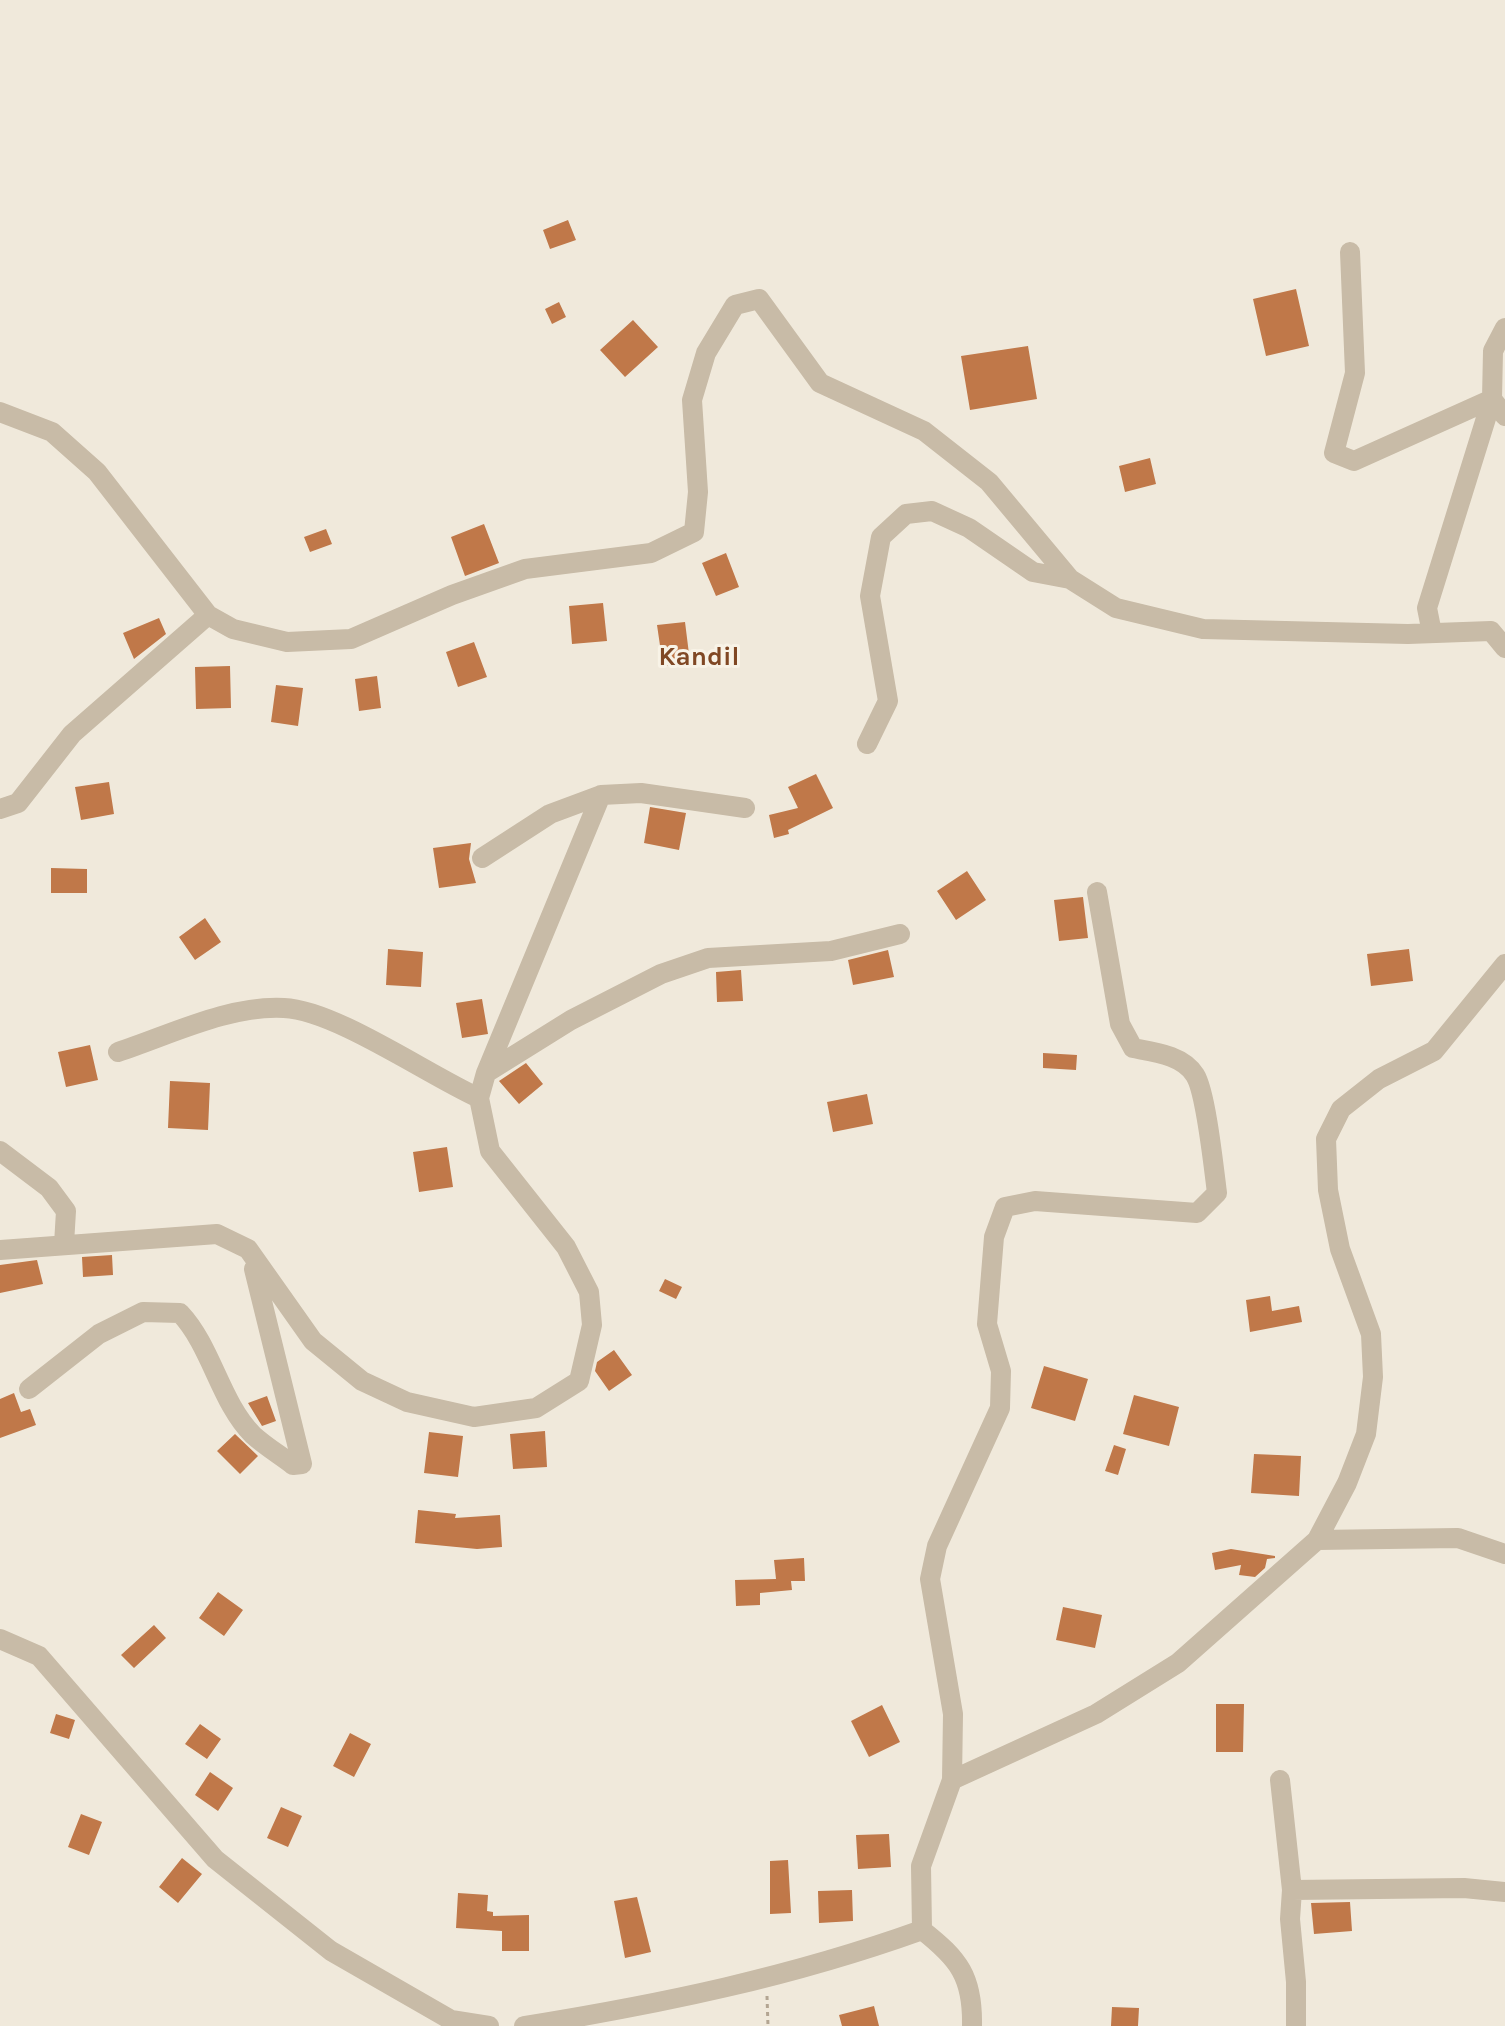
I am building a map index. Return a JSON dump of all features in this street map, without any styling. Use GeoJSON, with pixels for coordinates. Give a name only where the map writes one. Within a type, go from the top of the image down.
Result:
{"type":"FeatureCollection","features":[{"type":"Feature","properties":{"kind":"street"},"geometry":{"type":"LineString","coordinates":[[1350,252],[1355,373],[1334,453],[1354,461],[1492,399]]}},
{"type":"Feature","properties":{"kind":"street"},"geometry":{"type":"LineString","coordinates":[[0,412],[52,432],[97,472],[208,615],[233,629],[287,642],[351,639],[452,595],[525,569],[651,553],[694,532],[698,492],[692,400],[706,353],[735,305],[759,299],[820,383],[924,431],[989,482],[1070,579],[1116,608],[1203,629],[1432,633],[1491,631],[1505,648]]}},
{"type":"Feature","properties":{"kind":"street"},"geometry":{"type":"LineString","coordinates":[[1432,633],[1427,608],[1492,399],[1493,351],[1505,328]]}},
{"type":"Feature","properties":{"kind":"street"},"geometry":{"type":"LineString","coordinates":[[1492,399],[1505,416]]}},
{"type":"Feature","properties":{"kind":"street"},"geometry":{"type":"LineString","coordinates":[[867,744],[888,701],[870,596],[881,537],[906,514],[932,511],[969,528],[1033,572],[1070,579]]}},
{"type":"Feature","properties":{"kind":"street"},"geometry":{"type":"LineString","coordinates":[[0,809],[18,803],[72,734],[208,615]]}},
{"type":"Feature","properties":{"kind":"street"},"geometry":{"type":"LineString","coordinates":[[482,858],[550,814],[601,795],[641,793],[745,808]]}},
{"type":"Feature","properties":{"kind":"street"},"geometry":{"type":"LineString","coordinates":[[0,1250],[217,1234],[248,1249],[313,1341],[362,1381],[407,1402],[474,1417],[536,1408],[579,1381],[592,1325],[589,1292],[566,1247],[490,1151],[479,1098],[486,1073],[601,795]]}},
{"type":"Feature","properties":{"kind":"street"},"geometry":{"type":"LineString","coordinates":[[922,1930],[921,1866],[952,1780],[953,1714],[930,1579],[937,1546],[1000,1408],[1001,1371],[987,1324],[994,1237],[1005,1207],[1035,1201],[1197,1213],[1217,1193],[1210,1138],[1195,1075],[1169,1055],[1133,1048],[1120,1024],[1097,892]]}},
{"type":"Feature","properties":{"kind":"street"},"geometry":{"type":"LineString","coordinates":[[486,1073],[571,1020],[661,974],[708,958],[831,951],[900,934]]}},
{"type":"Feature","properties":{"kind":"street"},"geometry":{"type":"LineString","coordinates":[[952,1780],[1096,1714],[1178,1663],[1317,1540],[1347,1483],[1366,1434],[1373,1377],[1371,1334],[1340,1249],[1331,1205],[1326,1139],[1341,1109],[1379,1079],[1434,1051],[1505,964]]}},
{"type":"Feature","properties":{"kind":"street"},"geometry":{"type":"LineString","coordinates":[[118,1052],[242,1012],[286,1008],[343,1025],[437,1079],[479,1098]]}},
{"type":"Feature","properties":{"kind":"street"},"geometry":{"type":"LineString","coordinates":[[0,1151],[49,1188],[66,1211],[64,1244]]}},
{"type":"Feature","properties":{"kind":"street"},"geometry":{"type":"LineString","coordinates":[[29,1389],[99,1334],[143,1312],[180,1313],[198,1331],[216,1375],[251,1433],[293,1465],[302,1464],[248,1249]]}},
{"type":"Feature","properties":{"kind":"street"},"geometry":{"type":"LineString","coordinates":[[1317,1540],[1458,1538],[1505,1554]]}},
{"type":"Feature","properties":{"kind":"street"},"geometry":{"type":"LineString","coordinates":[[0,1639],[39,1656],[227,1869],[331,1951],[451,2020],[489,2026]]}},
{"type":"Feature","properties":{"kind":"street"},"geometry":{"type":"LineString","coordinates":[[1280,1780],[1292,1890],[1290,1919],[1296,1982],[1296,2026]]}},
{"type":"Feature","properties":{"kind":"street"},"geometry":{"type":"LineString","coordinates":[[1292,1890],[1464,1888],[1505,1892]]}},
{"type":"Feature","properties":{"kind":"street"},"geometry":{"type":"LineString","coordinates":[[524,2026],[766,1980],[833,1962],[922,1930]]}},
{"type":"Feature","properties":{"kind":"street"},"geometry":{"type":"LineString","coordinates":[[922,1930],[955,1956],[973,2000],[972,2026]]}},
{"type":"Feature","properties":{"kind":"path"},"geometry":{"type":"LineString","coordinates":[[766,1980],[768,2026]]}},
{"type":"Feature","properties":{"kind":"building"},"geometry":{"type":"Polygon","coordinates":[[[568,220],[576,240],[550,249],[543,230],[568,220]]]}},
{"type":"Feature","properties":{"kind":"building"},"geometry":{"type":"Polygon","coordinates":[[[1296,289],[1309,346],[1266,356],[1253,299],[1296,289]]]}},
{"type":"Feature","properties":{"kind":"building"},"geometry":{"type":"Polygon","coordinates":[[[559,302],[566,317],[552,324],[545,309],[559,302]]]}},
{"type":"Feature","properties":{"kind":"building"},"geometry":{"type":"Polygon","coordinates":[[[633,320],[658,347],[625,377],[600,350],[633,320]]]}},
{"type":"Feature","properties":{"kind":"building"},"geometry":{"type":"Polygon","coordinates":[[[1028,346],[1037,399],[970,410],[961,356],[1028,346]]]}},
{"type":"Feature","properties":{"kind":"building"},"geometry":{"type":"Polygon","coordinates":[[[1150,458],[1156,484],[1125,492],[1119,466],[1150,458]]]}},
{"type":"Feature","properties":{"kind":"building"},"geometry":{"type":"Polygon","coordinates":[[[484,524],[499,563],[465,576],[451,537],[484,524]]]}},
{"type":"Feature","properties":{"kind":"building"},"geometry":{"type":"Polygon","coordinates":[[[326,529],[332,544],[310,552],[304,537],[326,529]]]}},
{"type":"Feature","properties":{"kind":"building"},"geometry":{"type":"Polygon","coordinates":[[[726,553],[739,587],[716,596],[702,563],[726,553]]]}},
{"type":"Feature","properties":{"kind":"building"},"geometry":{"type":"Polygon","coordinates":[[[603,603],[607,641],[572,644],[569,606],[603,603]]]}},
{"type":"Feature","properties":{"kind":"building"},"geometry":{"type":"Polygon","coordinates":[[[159,618],[166,634],[134,659],[123,633],[159,618]]]}},
{"type":"Feature","properties":{"kind":"building"},"geometry":{"type":"Polygon","coordinates":[[[685,622],[690,662],[663,666],[657,625],[685,622]]]}},
{"type":"Feature","properties":{"kind":"building"},"geometry":{"type":"Polygon","coordinates":[[[474,642],[487,677],[458,687],[446,652],[474,642]]]}},
{"type":"Feature","properties":{"kind":"building"},"geometry":{"type":"Polygon","coordinates":[[[230,666],[231,708],[196,709],[195,667],[230,666]]]}},
{"type":"Feature","properties":{"kind":"building"},"geometry":{"type":"Polygon","coordinates":[[[377,676],[381,708],[359,711],[355,679],[377,676]]]}},
{"type":"Feature","properties":{"kind":"building"},"geometry":{"type":"Polygon","coordinates":[[[276,685],[303,688],[298,726],[271,722],[276,685]]]}},
{"type":"Feature","properties":{"kind":"building"},"geometry":{"type":"Polygon","coordinates":[[[816,774],[833,808],[788,830],[789,834],[774,838],[769,815],[798,808],[788,787],[816,774]]]}},
{"type":"Feature","properties":{"kind":"building"},"geometry":{"type":"Polygon","coordinates":[[[109,782],[114,814],[81,820],[75,787],[109,782]]]}},
{"type":"Feature","properties":{"kind":"building"},"geometry":{"type":"Polygon","coordinates":[[[650,807],[686,813],[679,850],[644,843],[650,807]]]}},
{"type":"Feature","properties":{"kind":"building"},"geometry":{"type":"Polygon","coordinates":[[[471,843],[469,859],[476,883],[439,888],[433,848],[471,843]]]}},
{"type":"Feature","properties":{"kind":"building"},"geometry":{"type":"Polygon","coordinates":[[[51,868],[87,869],[87,893],[51,893],[51,868]]]}},
{"type":"Feature","properties":{"kind":"building"},"geometry":{"type":"Polygon","coordinates":[[[967,871],[986,900],[956,920],[937,891],[967,871]]]}},
{"type":"Feature","properties":{"kind":"building"},"geometry":{"type":"Polygon","coordinates":[[[1083,897],[1088,938],[1059,941],[1054,900],[1083,897]]]}},
{"type":"Feature","properties":{"kind":"building"},"geometry":{"type":"Polygon","coordinates":[[[205,918],[221,942],[195,960],[179,937],[205,918]]]}},
{"type":"Feature","properties":{"kind":"building"},"geometry":{"type":"Polygon","coordinates":[[[388,949],[423,952],[421,987],[386,985],[388,949]]]}},
{"type":"Feature","properties":{"kind":"building"},"geometry":{"type":"Polygon","coordinates":[[[1409,949],[1413,981],[1371,986],[1367,954],[1409,949]]]}},
{"type":"Feature","properties":{"kind":"building"},"geometry":{"type":"Polygon","coordinates":[[[888,950],[894,977],[853,985],[848,960],[888,950]]]}},
{"type":"Feature","properties":{"kind":"building"},"geometry":{"type":"Polygon","coordinates":[[[741,970],[743,1001],[717,1002],[716,972],[741,970]]]}},
{"type":"Feature","properties":{"kind":"building"},"geometry":{"type":"Polygon","coordinates":[[[482,999],[488,1034],[462,1038],[456,1003],[482,999]]]}},
{"type":"Feature","properties":{"kind":"building"},"geometry":{"type":"Polygon","coordinates":[[[90,1045],[98,1080],[66,1087],[58,1052],[90,1045]]]}},
{"type":"Feature","properties":{"kind":"building"},"geometry":{"type":"Polygon","coordinates":[[[1043,1053],[1077,1055],[1076,1070],[1043,1068],[1043,1053]]]}},
{"type":"Feature","properties":{"kind":"building"},"geometry":{"type":"Polygon","coordinates":[[[526,1063],[543,1084],[519,1104],[499,1081],[526,1063]]]}},
{"type":"Feature","properties":{"kind":"building"},"geometry":{"type":"Polygon","coordinates":[[[170,1081],[210,1083],[208,1130],[168,1128],[170,1081]]]}},
{"type":"Feature","properties":{"kind":"building"},"geometry":{"type":"Polygon","coordinates":[[[867,1094],[873,1124],[833,1132],[827,1102],[867,1094]]]}},
{"type":"Feature","properties":{"kind":"building"},"geometry":{"type":"Polygon","coordinates":[[[447,1147],[453,1187],[419,1192],[413,1152],[447,1147]]]}},
{"type":"Feature","properties":{"kind":"building"},"geometry":{"type":"Polygon","coordinates":[[[112,1255],[113,1275],[83,1277],[82,1257],[112,1255]]]}},
{"type":"Feature","properties":{"kind":"building"},"geometry":{"type":"Polygon","coordinates":[[[37,1260],[43,1284],[0,1293],[0,1265],[37,1260]]]}},
{"type":"Feature","properties":{"kind":"building"},"geometry":{"type":"Polygon","coordinates":[[[665,1279],[682,1287],[676,1299],[659,1291],[665,1279]]]}},
{"type":"Feature","properties":{"kind":"building"},"geometry":{"type":"Polygon","coordinates":[[[1270,1296],[1272,1311],[1299,1306],[1302,1322],[1250,1332],[1246,1300],[1270,1296]]]}},
{"type":"Feature","properties":{"kind":"building"},"geometry":{"type":"Polygon","coordinates":[[[614,1350],[632,1375],[609,1391],[595,1371],[597,1362],[614,1350]]]}},
{"type":"Feature","properties":{"kind":"building"},"geometry":{"type":"Polygon","coordinates":[[[1044,1366],[1088,1379],[1075,1421],[1031,1408],[1044,1366]]]}},
{"type":"Feature","properties":{"kind":"building"},"geometry":{"type":"Polygon","coordinates":[[[14,1393],[21,1412],[30,1409],[36,1425],[0,1438],[0,1399],[14,1393]]]}},
{"type":"Feature","properties":{"kind":"building"},"geometry":{"type":"Polygon","coordinates":[[[1134,1395],[1179,1407],[1169,1446],[1123,1434],[1134,1395]]]}},
{"type":"Feature","properties":{"kind":"building"},"geometry":{"type":"Polygon","coordinates":[[[267,1396],[276,1421],[262,1426],[248,1403],[267,1396]]]}},
{"type":"Feature","properties":{"kind":"building"},"geometry":{"type":"Polygon","coordinates":[[[545,1431],[547,1467],[513,1469],[510,1434],[545,1431]]]}},
{"type":"Feature","properties":{"kind":"building"},"geometry":{"type":"Polygon","coordinates":[[[429,1432],[463,1436],[458,1477],[424,1473],[429,1432]]]}},
{"type":"Feature","properties":{"kind":"building"},"geometry":{"type":"Polygon","coordinates":[[[235,1434],[258,1456],[240,1474],[217,1451],[235,1434]]]}},
{"type":"Feature","properties":{"kind":"building"},"geometry":{"type":"Polygon","coordinates":[[[1114,1445],[1126,1449],[1118,1475],[1105,1471],[1114,1445]]]}},
{"type":"Feature","properties":{"kind":"building"},"geometry":{"type":"Polygon","coordinates":[[[1254,1454],[1301,1456],[1299,1496],[1251,1493],[1254,1454]]]}},
{"type":"Feature","properties":{"kind":"building"},"geometry":{"type":"Polygon","coordinates":[[[418,1510],[456,1514],[455,1518],[500,1515],[502,1547],[477,1549],[415,1543],[418,1510]]]}},
{"type":"Feature","properties":{"kind":"building"},"geometry":{"type":"Polygon","coordinates":[[[1231,1549],[1275,1558],[1267,1559],[1265,1568],[1255,1577],[1239,1575],[1241,1565],[1215,1570],[1212,1553],[1231,1549]]]}},
{"type":"Feature","properties":{"kind":"building"},"geometry":{"type":"Polygon","coordinates":[[[804,1558],[805,1581],[791,1581],[792,1590],[760,1593],[760,1605],[736,1606],[735,1580],[776,1579],[774,1560],[804,1558]]]}},
{"type":"Feature","properties":{"kind":"building"},"geometry":{"type":"Polygon","coordinates":[[[218,1592],[243,1610],[224,1636],[199,1618],[218,1592]]]}},
{"type":"Feature","properties":{"kind":"building"},"geometry":{"type":"Polygon","coordinates":[[[1063,1607],[1102,1615],[1095,1648],[1056,1640],[1063,1607]]]}},
{"type":"Feature","properties":{"kind":"building"},"geometry":{"type":"Polygon","coordinates":[[[154,1625],[166,1638],[134,1668],[121,1655],[154,1625]]]}},
{"type":"Feature","properties":{"kind":"building"},"geometry":{"type":"Polygon","coordinates":[[[1216,1704],[1244,1704],[1243,1752],[1216,1752],[1216,1704]]]}},
{"type":"Feature","properties":{"kind":"building"},"geometry":{"type":"Polygon","coordinates":[[[882,1705],[900,1742],[869,1757],[851,1721],[882,1705]]]}},
{"type":"Feature","properties":{"kind":"building"},"geometry":{"type":"Polygon","coordinates":[[[56,1714],[75,1720],[69,1739],[50,1733],[56,1714]]]}},
{"type":"Feature","properties":{"kind":"building"},"geometry":{"type":"Polygon","coordinates":[[[200,1724],[221,1739],[207,1759],[185,1744],[200,1724]]]}},
{"type":"Feature","properties":{"kind":"building"},"geometry":{"type":"Polygon","coordinates":[[[350,1733],[371,1744],[354,1777],[333,1766],[350,1733]]]}},
{"type":"Feature","properties":{"kind":"building"},"geometry":{"type":"Polygon","coordinates":[[[210,1772],[233,1788],[218,1811],[195,1795],[210,1772]]]}},
{"type":"Feature","properties":{"kind":"building"},"geometry":{"type":"Polygon","coordinates":[[[281,1807],[302,1816],[288,1847],[267,1838],[281,1807]]]}},
{"type":"Feature","properties":{"kind":"building"},"geometry":{"type":"Polygon","coordinates":[[[81,1814],[102,1822],[89,1855],[68,1847],[81,1814]]]}},
{"type":"Feature","properties":{"kind":"building"},"geometry":{"type":"Polygon","coordinates":[[[889,1834],[891,1867],[858,1869],[856,1835],[889,1834]]]}},
{"type":"Feature","properties":{"kind":"building"},"geometry":{"type":"Polygon","coordinates":[[[182,1858],[202,1874],[178,1903],[159,1887],[182,1858]]]}},
{"type":"Feature","properties":{"kind":"building"},"geometry":{"type":"Polygon","coordinates":[[[788,1860],[791,1913],[770,1914],[770,1861],[788,1860]]]}},
{"type":"Feature","properties":{"kind":"building"},"geometry":{"type":"Polygon","coordinates":[[[852,1890],[853,1921],[819,1923],[818,1891],[852,1890]]]}},
{"type":"Feature","properties":{"kind":"building"},"geometry":{"type":"Polygon","coordinates":[[[458,1893],[488,1895],[487,1911],[493,1912],[493,1916],[529,1915],[529,1951],[502,1951],[502,1931],[456,1928],[458,1893]]]}},
{"type":"Feature","properties":{"kind":"building"},"geometry":{"type":"Polygon","coordinates":[[[637,1897],[651,1952],[625,1958],[614,1901],[637,1897]]]}},
{"type":"Feature","properties":{"kind":"building"},"geometry":{"type":"Polygon","coordinates":[[[1350,1902],[1352,1931],[1314,1934],[1311,1903],[1350,1902]]]}},
{"type":"Feature","properties":{"kind":"building"},"geometry":{"type":"Polygon","coordinates":[[[874,2006],[879,2026],[842,2026],[839,2015],[874,2006]]]}},
{"type":"Feature","properties":{"kind":"building"},"geometry":{"type":"Polygon","coordinates":[[[1112,2007],[1139,2008],[1138,2026],[1111,2026],[1112,2007]]]}},
{"type":"Feature","properties":{"kind":"district","name":"Kandil"},"geometry":{"type":"Point","coordinates":[699,658]}}]}
